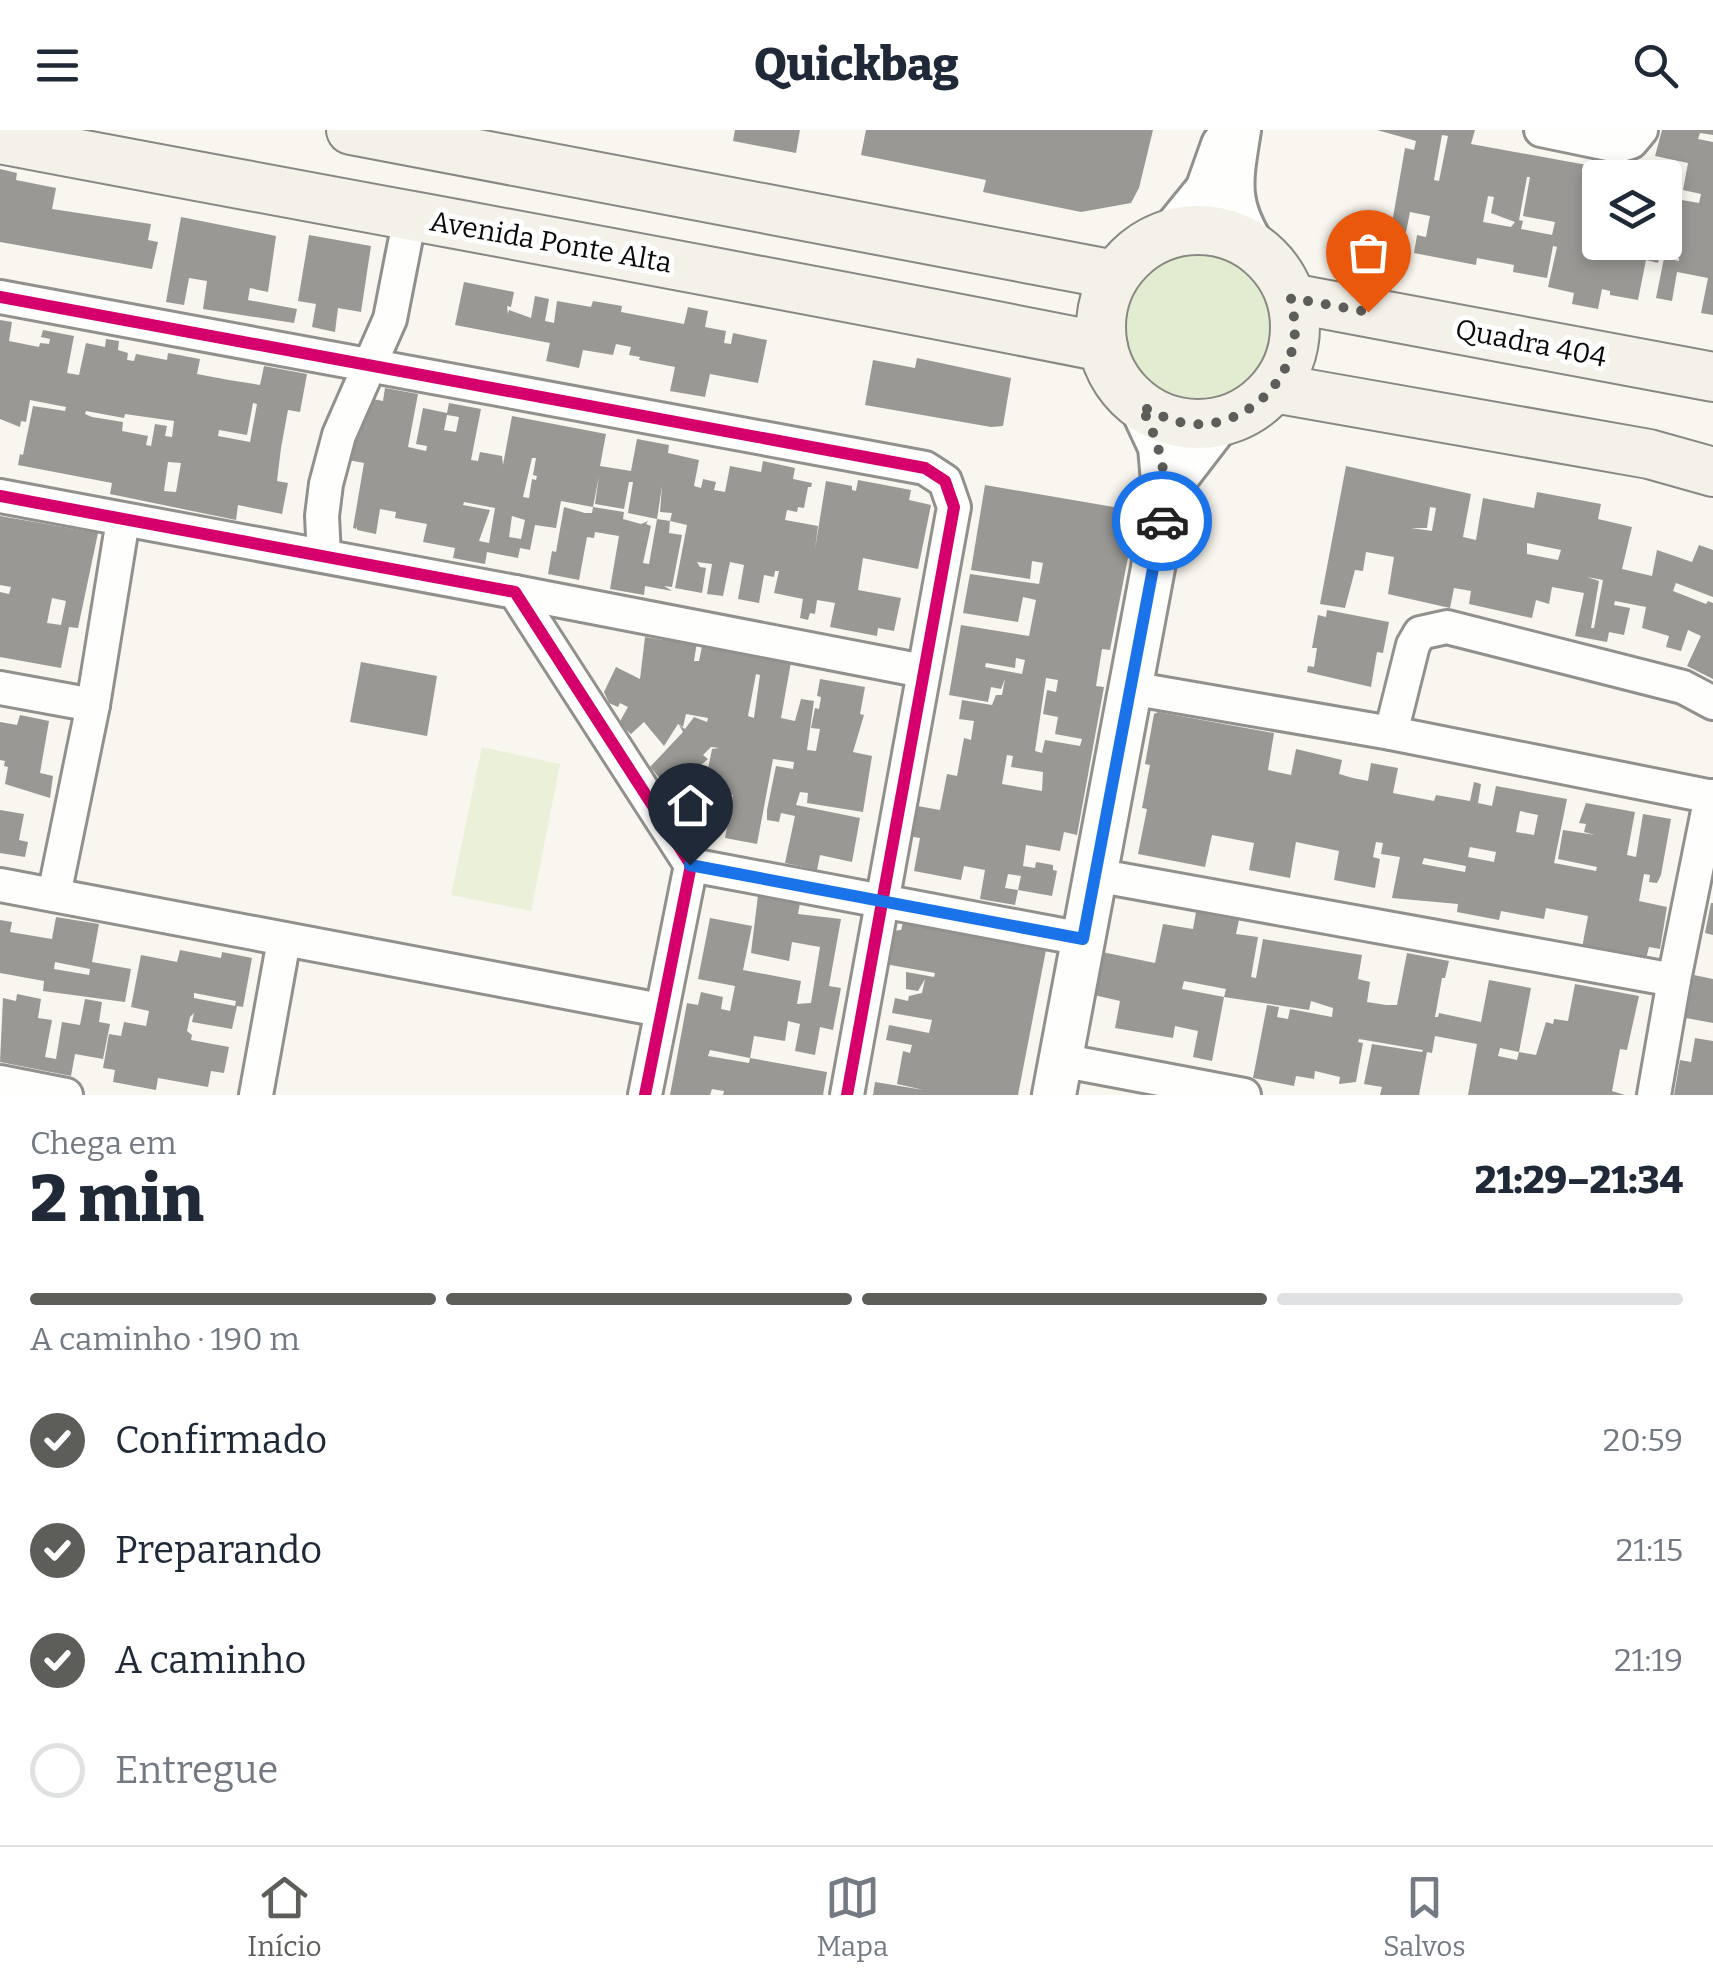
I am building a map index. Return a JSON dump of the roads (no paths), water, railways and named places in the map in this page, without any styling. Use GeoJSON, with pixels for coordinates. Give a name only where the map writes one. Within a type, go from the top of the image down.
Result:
{"type":"FeatureCollection","features":[{"type":"Feature","properties":{"kind":"main road"},"geometry":{"type":"LineString","coordinates":[[351,130],[1115,275]]}},
{"type":"Feature","properties":{"kind":"main road","name":"Avenida Ponte Alta"},"geometry":{"type":"LineString","coordinates":[[19,137],[410,217],[722,272],[1102,347]]}},
{"type":"Feature","properties":{"kind":"main road"},"geometry":{"type":"LineString","coordinates":[[586,250],[617,232],[624,216],[622,200],[614,185],[599,177]]}},
{"type":"Feature","properties":{"kind":"main road"},"geometry":{"type":"LineString","coordinates":[[720,200],[700,217],[695,243],[709,266],[722,272]]}},
{"type":"Feature","properties":{"kind":"main road"},"geometry":{"type":"LineString","coordinates":[[1216,232],[1255,248],[1282,279],[1291,298],[1295,330],[1290,360],[1274,388],[1250,410],[1219,422],[1192,424],[1165,418],[1141,406],[1123,390],[1102,347],[1100,322],[1115,275],[1130,256],[1172,233],[1216,232]]}},
{"type":"Feature","properties":{"kind":"main road","name":"Quadra 404"},"geometry":{"type":"LineString","coordinates":[[1291,298],[1713,377]]}},
{"type":"Feature","properties":{"kind":"main road"},"geometry":{"type":"LineString","coordinates":[[1274,388],[1649,454],[1713,472]]}},
{"type":"Feature","properties":{"kind":"street"},"geometry":{"type":"LineString","coordinates":[[1172,233],[1216,173],[1226,130]]}},
{"type":"Feature","properties":{"kind":"street"},"geometry":{"type":"LineString","coordinates":[[1239,130],[1232,199],[1236,218],[1255,248]]}},
{"type":"Feature","properties":{"kind":"street"},"geometry":{"type":"LineString","coordinates":[[1541,130],[1618,146],[1631,142],[1641,130]]}},
{"type":"Feature","properties":{"kind":"street"},"geometry":{"type":"LineString","coordinates":[[324,556],[322,516],[326,484],[339,435],[390,319],[410,217]]}},
{"type":"Feature","properties":{"kind":"street"},"geometry":{"type":"LineString","coordinates":[[0,297],[925,468],[944,481],[954,508],[846,1095]]}},
{"type":"Feature","properties":{"kind":"street"},"geometry":{"type":"LineString","coordinates":[[1141,406],[1160,447],[1165,504]]}},
{"type":"Feature","properties":{"kind":"street"},"geometry":{"type":"LineString","coordinates":[[1219,422],[1179,474],[1165,504],[1057,1078],[1244,1095]]}},
{"type":"Feature","properties":{"kind":"street"},"geometry":{"type":"LineString","coordinates":[[0,496],[924,671]]}},
{"type":"Feature","properties":{"kind":"street"},"geometry":{"type":"LineString","coordinates":[[54,895],[123,520]]}},
{"type":"Feature","properties":{"kind":"street"},"geometry":{"type":"LineString","coordinates":[[515,592],[690,865],[645,1095]]}},
{"type":"Feature","properties":{"kind":"street"},"geometry":{"type":"LineString","coordinates":[[1391,733],[1413,644],[1420,634],[1448,627],[1683,687],[1713,703]]}},
{"type":"Feature","properties":{"kind":"street"},"geometry":{"type":"LineString","coordinates":[[0,688],[92,705]]}},
{"type":"Feature","properties":{"kind":"street"},"geometry":{"type":"LineString","coordinates":[[1130,688],[1391,733],[1712,796],[1654,1095]]}},
{"type":"Feature","properties":{"kind":"street"},"geometry":{"type":"LineString","coordinates":[[690,865],[1083,939]]}},
{"type":"Feature","properties":{"kind":"street"},"geometry":{"type":"LineString","coordinates":[[1095,875],[1674,980]]}},
{"type":"Feature","properties":{"kind":"street"},"geometry":{"type":"LineString","coordinates":[[0,885],[660,1010]]}},
{"type":"Feature","properties":{"kind":"street"},"geometry":{"type":"LineString","coordinates":[[256,1095],[284,940]]}},
{"type":"Feature","properties":{"kind":"street"},"geometry":{"type":"LineString","coordinates":[[0,1082],[59,1094]]}}]}
